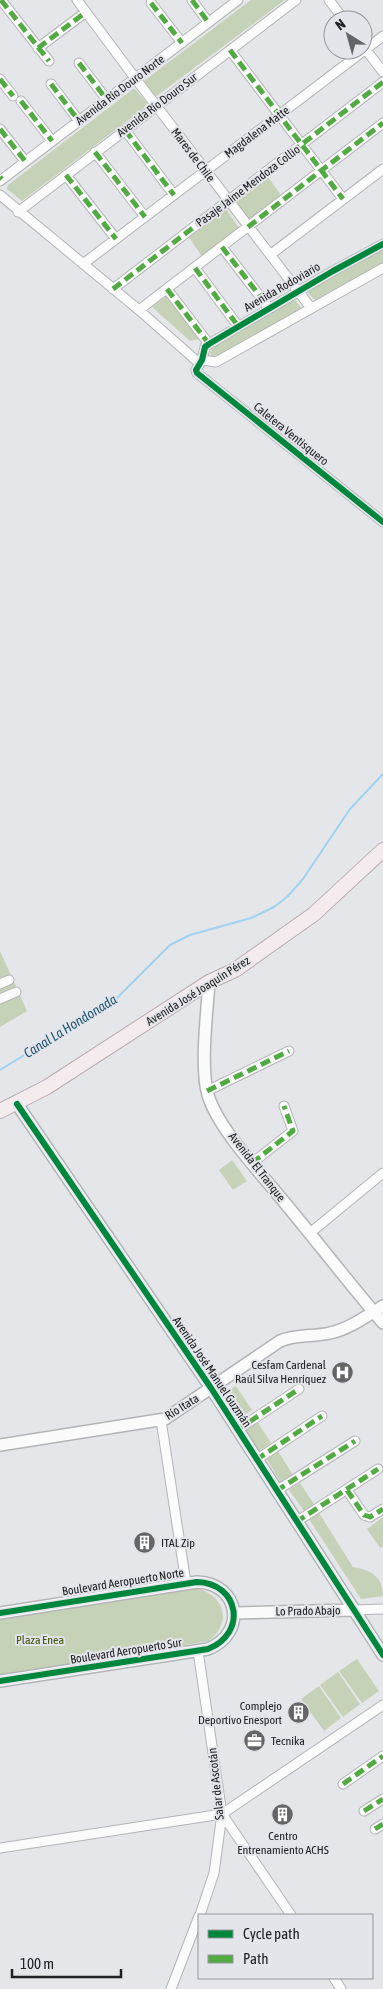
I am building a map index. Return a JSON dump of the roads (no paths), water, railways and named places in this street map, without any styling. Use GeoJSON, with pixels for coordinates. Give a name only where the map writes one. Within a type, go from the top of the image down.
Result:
{"type":"FeatureCollection","features":[{"type":"Feature","properties":{"kind":"main road","name":"Avenida José Joaquín Pérez"},"geometry":{"type":"LineString","coordinates":[[0,1111],[47,1088],[209,982],[235,970],[314,914],[383,850]]}},
{"type":"Feature","properties":{"kind":"street"},"geometry":{"type":"LineString","coordinates":[[1,0],[49,62]]}},
{"type":"Feature","properties":{"kind":"street","name":"Mares de Chile"},"geometry":{"type":"LineString","coordinates":[[77,0],[311,308]]}},
{"type":"Feature","properties":{"kind":"street"},"geometry":{"type":"LineString","coordinates":[[192,0],[208,22]]}},
{"type":"Feature","properties":{"kind":"street","name":"Avenida Río Douro Norte"},"geometry":{"type":"LineString","coordinates":[[1,179],[238,0]]}},
{"type":"Feature","properties":{"kind":"street","name":"Avenida Río Douro Sur"},"geometry":{"type":"LineString","coordinates":[[18,212],[296,0]]}},
{"type":"Feature","properties":{"kind":"street"},"geometry":{"type":"LineString","coordinates":[[151,3],[182,42]]}},
{"type":"Feature","properties":{"kind":"street"},"geometry":{"type":"LineString","coordinates":[[38,48],[86,12]]}},
{"type":"Feature","properties":{"kind":"street"},"geometry":{"type":"LineString","coordinates":[[230,50],[343,199]]}},
{"type":"Feature","properties":{"kind":"street"},"geometry":{"type":"LineString","coordinates":[[373,59],[383,72]]}},
{"type":"Feature","properties":{"kind":"street","name":"Magdalena Matte"},"geometry":{"type":"LineString","coordinates":[[84,264],[349,60]]}},
{"type":"Feature","properties":{"kind":"street"},"geometry":{"type":"LineString","coordinates":[[79,63],[107,100]]}},
{"type":"Feature","properties":{"kind":"street"},"geometry":{"type":"LineString","coordinates":[[0,80],[13,96]]}},
{"type":"Feature","properties":{"kind":"street","name":"Pasaje Jaime Mendoza Collio"},"geometry":{"type":"LineString","coordinates":[[113,288],[383,82]]}},
{"type":"Feature","properties":{"kind":"street"},"geometry":{"type":"LineString","coordinates":[[51,84],[79,121]]}},
{"type":"Feature","properties":{"kind":"street"},"geometry":{"type":"LineString","coordinates":[[21,101],[52,141]]}},
{"type":"Feature","properties":{"kind":"street"},"geometry":{"type":"LineString","coordinates":[[139,310],[383,123]]}},
{"type":"Feature","properties":{"kind":"street"},"geometry":{"type":"LineString","coordinates":[[0,129],[25,161]]}},
{"type":"Feature","properties":{"kind":"street"},"geometry":{"type":"LineString","coordinates":[[125,130],[174,195]]}},
{"type":"Feature","properties":{"kind":"street"},"geometry":{"type":"LineString","coordinates":[[95,152],[145,217]]}},
{"type":"Feature","properties":{"kind":"street"},"geometry":{"type":"LineString","coordinates":[[270,255],[383,169]]}},
{"type":"Feature","properties":{"kind":"street"},"geometry":{"type":"LineString","coordinates":[[66,175],[116,239]]}},
{"type":"Feature","properties":{"kind":"street","name":"Caletera Ventisquero"},"geometry":{"type":"LineString","coordinates":[[0,195],[18,212],[84,264],[200,362],[196,370],[197,373],[383,522]]}},
{"type":"Feature","properties":{"kind":"street","name":"Avenida Rodoviario"},"geometry":{"type":"LineString","coordinates":[[209,344],[298,291],[383,244]]}},
{"type":"Feature","properties":{"kind":"street"},"geometry":{"type":"LineString","coordinates":[[222,247],[269,308]]}},
{"type":"Feature","properties":{"kind":"street"},"geometry":{"type":"LineString","coordinates":[[195,268],[238,326]]}},
{"type":"Feature","properties":{"kind":"street"},"geometry":{"type":"LineString","coordinates":[[167,290],[209,344],[205,347],[200,362],[216,362],[383,268]]}},
{"type":"Feature","properties":{"kind":"street"},"geometry":{"type":"LineString","coordinates":[[0,984],[9,980]]}},
{"type":"Feature","properties":{"kind":"street","name":"Avenida El Tranque"},"geometry":{"type":"LineString","coordinates":[[209,982],[205,1055],[207,1090],[212,1104],[221,1120],[252,1162],[310,1233],[378,1309],[383,1323]]}},
{"type":"Feature","properties":{"kind":"street"},"geometry":{"type":"LineString","coordinates":[[0,999],[16,992]]}},
{"type":"Feature","properties":{"kind":"street"},"geometry":{"type":"LineString","coordinates":[[207,1090],[289,1051]]}},
{"type":"Feature","properties":{"kind":"street","name":"Avenida José Manuel Guzmán"},"geometry":{"type":"LineString","coordinates":[[17,1104],[211,1388],[383,1655]]}},
{"type":"Feature","properties":{"kind":"street"},"geometry":{"type":"LineString","coordinates":[[252,1162],[292,1133],[293,1127],[284,1106]]}},
{"type":"Feature","properties":{"kind":"street"},"geometry":{"type":"LineString","coordinates":[[310,1233],[383,1173]]}},
{"type":"Feature","properties":{"kind":"street","name":"Río Itata"},"geometry":{"type":"LineString","coordinates":[[0,1445],[161,1420],[169,1417],[286,1338],[340,1330],[378,1309]]}},
{"type":"Feature","properties":{"kind":"street"},"geometry":{"type":"LineString","coordinates":[[237,1430],[299,1389]]}},
{"type":"Feature","properties":{"kind":"street"},"geometry":{"type":"LineString","coordinates":[[256,1460],[322,1416]]}},
{"type":"Feature","properties":{"kind":"street"},"geometry":{"type":"LineString","coordinates":[[161,1420],[186,1583]]}},
{"type":"Feature","properties":{"kind":"street"},"geometry":{"type":"LineString","coordinates":[[276,1491],[355,1441]]}},
{"type":"Feature","properties":{"kind":"street"},"geometry":{"type":"LineString","coordinates":[[296,1522],[378,1469]]}},
{"type":"Feature","properties":{"kind":"street"},"geometry":{"type":"LineString","coordinates":[[346,1490],[364,1515],[372,1516],[383,1509]]}},
{"type":"Feature","properties":{"kind":"street","name":"Boulevard Aeropuerto Norte"},"geometry":{"type":"LineString","coordinates":[[0,1612],[186,1583],[204,1582],[218,1588],[229,1599],[234,1613]]}},
{"type":"Feature","properties":{"kind":"street","name":"Lo Prado Abajo"},"geometry":{"type":"LineString","coordinates":[[234,1613],[383,1609]]}},
{"type":"Feature","properties":{"kind":"street","name":"Boulevard Aeropuerto Sur"},"geometry":{"type":"LineString","coordinates":[[0,1681],[198,1651],[216,1646],[230,1631],[234,1613]]}},
{"type":"Feature","properties":{"kind":"street","name":"Salar de Ascotán"},"geometry":{"type":"LineString","coordinates":[[198,1651],[222,1814],[214,1873],[201,1914]]}},
{"type":"Feature","properties":{"kind":"street"},"geometry":{"type":"LineString","coordinates":[[0,1848],[222,1814],[383,1705]]}},
{"type":"Feature","properties":{"kind":"street"},"geometry":{"type":"LineString","coordinates":[[343,1784],[383,1756]]}},
{"type":"Feature","properties":{"kind":"street"},"geometry":{"type":"LineString","coordinates":[[364,1811],[383,1799]]}},
{"type":"Feature","properties":{"kind":"street"},"geometry":{"type":"LineString","coordinates":[[222,1814],[290,1914]]}},
{"type":"Feature","properties":{"kind":"street"},"geometry":{"type":"LineString","coordinates":[[220,1836],[227,1833],[236,1834]]}},
{"type":"Feature","properties":{"kind":"street","name":"Salar de Ascotán"},"geometry":{"type":"LineString","coordinates":[[171,1989],[198,1921]]}},
{"type":"Feature","properties":{"kind":"waterway","name":"Canal La Hondonada"},"geometry":{"type":"LineString","coordinates":[[0,1070],[115,1000],[170,945],[190,935],[251,918],[274,907],[288,896],[303,879],[350,809],[383,774]]}},
{"type":"Feature","properties":{"kind":"place","name":"Cesfam Cardenal Raúl Silva Henríquez"},"geometry":{"type":"Point","coordinates":[342,1372]}},
{"type":"Feature","properties":{"kind":"place","name":"ITAL Zip"},"geometry":{"type":"Point","coordinates":[145,1543]}},
{"type":"Feature","properties":{"kind":"place","name":"Complejo Deportivo Enesport"},"geometry":{"type":"Point","coordinates":[298,1713]}},
{"type":"Feature","properties":{"kind":"place","name":"Tecnika"},"geometry":{"type":"Point","coordinates":[255,1741]}},
{"type":"Feature","properties":{"kind":"place","name":"Centro Entrenamiento ACHS"},"geometry":{"type":"Point","coordinates":[283,1815]}},
{"type":"Feature","properties":{"kind":"park label","name":"Plaza Enea"},"geometry":{"type":"Point","coordinates":[40,1640]}}]}
